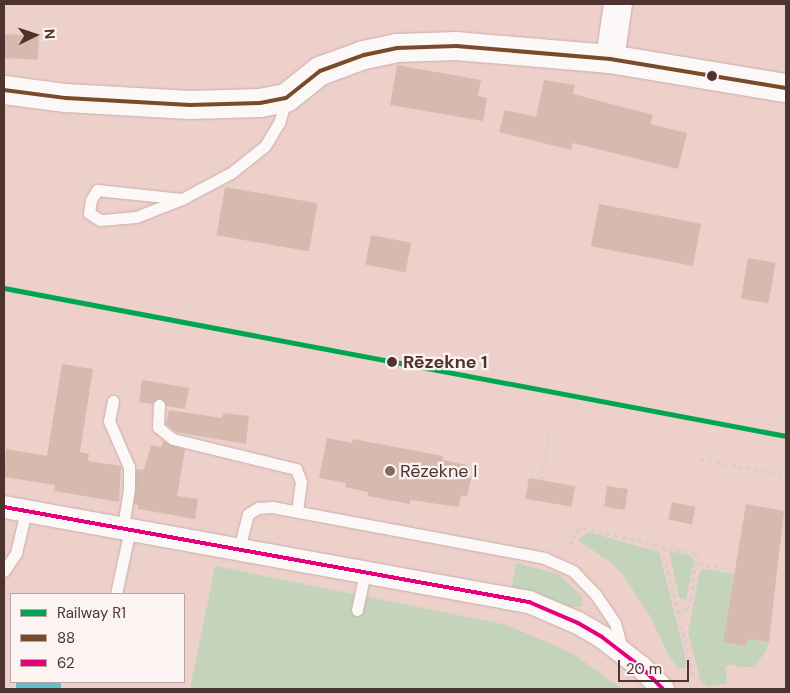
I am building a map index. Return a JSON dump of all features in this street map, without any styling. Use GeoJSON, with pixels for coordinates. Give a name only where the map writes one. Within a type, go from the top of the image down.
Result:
{"type":"FeatureCollection","features":[{"type":"Feature","properties":{"kind":"street"},"geometry":{"type":"LineString","coordinates":[[610,59],[618,4]]}},
{"type":"Feature","properties":{"kind":"street"},"geometry":{"type":"LineString","coordinates":[[4,90],[66,98],[190,106],[260,103],[286,98],[320,71],[397,48],[456,46],[610,59],[786,88]]}},
{"type":"Feature","properties":{"kind":"street"},"geometry":{"type":"LineString","coordinates":[[4,507],[529,602],[578,622],[623,651],[663,689]]}},
{"type":"Feature","properties":{"kind":"lane"},"geometry":{"type":"LineString","coordinates":[[182,198],[97,190],[89,213],[100,220],[136,217],[182,198],[231,173],[265,146],[279,123],[286,98]]}},
{"type":"Feature","properties":{"kind":"lane"},"geometry":{"type":"LineString","coordinates":[[113,401],[109,421],[129,467],[126,528],[116,593]]}},
{"type":"Feature","properties":{"kind":"lane"},"geometry":{"type":"LineString","coordinates":[[159,405],[158,427],[173,439],[296,469],[301,482],[297,512]]}},
{"type":"Feature","properties":{"kind":"lane"},"geometry":{"type":"LineString","coordinates":[[239,548],[248,514],[258,508],[297,512],[544,558],[573,571],[596,595],[615,623],[623,651]]}},
{"type":"Feature","properties":{"kind":"lane"},"geometry":{"type":"LineString","coordinates":[[4,571],[16,554],[26,511]]}},
{"type":"Feature","properties":{"kind":"lane"},"geometry":{"type":"LineString","coordinates":[[356,610],[365,571]]}},
{"type":"Feature","properties":{"kind":"path"},"geometry":{"type":"LineString","coordinates":[[540,480],[550,432]]}},
{"type":"Feature","properties":{"kind":"path"},"geometry":{"type":"LineString","coordinates":[[700,460],[786,475]]}},
{"type":"Feature","properties":{"kind":"path"},"geometry":{"type":"LineString","coordinates":[[571,545],[576,531],[582,528],[697,554],[698,564],[688,608],[680,613]]}},
{"type":"Feature","properties":{"kind":"path"},"geometry":{"type":"LineString","coordinates":[[665,547],[664,555],[680,613],[694,678]]}},
{"type":"Feature","properties":{"kind":"path"},"geometry":{"type":"LineString","coordinates":[[698,564],[727,568]]}},
{"type":"Feature","properties":{"kind":"green space"},"geometry":{"type":"Polygon","coordinates":[[[588,532],[659,552],[686,660],[685,668],[678,668],[668,654],[650,616],[623,575],[613,564],[578,540],[588,532]]]}},
{"type":"Feature","properties":{"kind":"green space"},"geometry":{"type":"Polygon","coordinates":[[[669,551],[692,556],[694,560],[686,600],[679,597],[669,551]]]}},
{"type":"Feature","properties":{"kind":"green space"},"geometry":{"type":"Polygon","coordinates":[[[516,563],[558,574],[582,596],[582,606],[573,607],[512,587],[516,563]]]}},
{"type":"Feature","properties":{"kind":"green space"},"geometry":{"type":"Polygon","coordinates":[[[215,566],[507,625],[572,653],[622,689],[190,689],[215,566]]]}},
{"type":"Feature","properties":{"kind":"green space"},"geometry":{"type":"Polygon","coordinates":[[[703,569],[734,574],[723,642],[745,646],[748,639],[769,642],[766,651],[754,667],[737,667],[736,664],[725,666],[727,683],[708,687],[701,682],[688,632],[700,571],[703,569]]]}},
{"type":"Feature","properties":{"kind":"water"},"geometry":{"type":"Polygon","coordinates":[[[16,683],[61,683],[61,689],[16,689],[16,683]]]}},
{"type":"Feature","properties":{"kind":"building"},"geometry":{"type":"Polygon","coordinates":[[[4,34],[39,36],[38,60],[4,58],[4,34]]]}},
{"type":"Feature","properties":{"kind":"building"},"geometry":{"type":"Polygon","coordinates":[[[397,65],[481,80],[478,96],[487,98],[483,121],[390,105],[397,65]]]}},
{"type":"Feature","properties":{"kind":"building"},"geometry":{"type":"Polygon","coordinates":[[[544,80],[575,85],[573,94],[653,115],[650,124],[687,133],[678,169],[573,143],[571,150],[499,132],[505,110],[536,117],[544,80]]]}},
{"type":"Feature","properties":{"kind":"building"},"geometry":{"type":"Polygon","coordinates":[[[225,187],[318,203],[309,252],[216,235],[225,187]]]}},
{"type":"Feature","properties":{"kind":"building"},"geometry":{"type":"Polygon","coordinates":[[[599,204],[701,224],[693,266],[591,246],[599,204]]]}},
{"type":"Feature","properties":{"kind":"building"},"geometry":{"type":"Polygon","coordinates":[[[371,235],[411,243],[406,272],[365,264],[371,235]]]}},
{"type":"Feature","properties":{"kind":"building"},"geometry":{"type":"Polygon","coordinates":[[[748,258],[776,263],[768,303],[741,298],[748,258]]]}},
{"type":"Feature","properties":{"kind":"building"},"geometry":{"type":"Polygon","coordinates":[[[62,364],[93,369],[80,452],[89,454],[88,461],[121,466],[119,502],[54,491],[55,485],[4,477],[6,449],[47,456],[62,364]]]}},
{"type":"Feature","properties":{"kind":"building"},"geometry":{"type":"Polygon","coordinates":[[[142,380],[189,388],[185,409],[166,406],[160,398],[152,404],[139,402],[142,380]]]}},
{"type":"Feature","properties":{"kind":"building"},"geometry":{"type":"Polygon","coordinates":[[[169,410],[222,418],[223,413],[249,416],[246,444],[176,432],[166,424],[169,410]]]}},
{"type":"Feature","properties":{"kind":"building","name":"Rēzekne I"},"geometry":{"type":"Polygon","coordinates":[[[327,438],[352,443],[353,439],[443,456],[443,460],[467,465],[464,477],[471,478],[467,497],[461,495],[459,507],[410,500],[410,504],[368,496],[368,492],[345,487],[346,483],[319,478],[327,438]]]}},
{"type":"Feature","properties":{"kind":"building"},"geometry":{"type":"Polygon","coordinates":[[[163,441],[185,450],[177,496],[198,499],[195,519],[138,509],[138,505],[134,504],[136,469],[144,470],[151,445],[162,447],[163,441]]]}},
{"type":"Feature","properties":{"kind":"building"},"geometry":{"type":"Polygon","coordinates":[[[529,478],[575,486],[572,507],[525,499],[529,478]]]}},
{"type":"Feature","properties":{"kind":"building"},"geometry":{"type":"Polygon","coordinates":[[[607,486],[628,489],[625,510],[604,507],[607,486]]]}},
{"type":"Feature","properties":{"kind":"building"},"geometry":{"type":"Polygon","coordinates":[[[672,502],[695,507],[692,525],[668,520],[672,502]]]}},
{"type":"Feature","properties":{"kind":"building"},"geometry":{"type":"Polygon","coordinates":[[[746,504],[784,511],[769,642],[748,639],[746,646],[723,642],[746,504]]]}},
{"type":"Feature","properties":{"kind":"rail line","name":"R1"},"geometry":{"type":"LineString","coordinates":[[4,288],[786,436]]}},
{"type":"Feature","properties":{"kind":"transit line","name":"88"},"geometry":{"type":"LineString","coordinates":[[4,90],[66,98],[190,105],[260,103],[286,98],[320,71],[364,55],[397,48],[456,46],[610,59],[786,88]]}},
{"type":"Feature","properties":{"kind":"transit line","name":"62"},"geometry":{"type":"LineString","coordinates":[[4,507],[529,602],[578,623],[602,637],[641,667],[663,689]]}},
{"type":"Feature","properties":{"kind":"place","name":"Rēzekne 1"},"geometry":{"type":"Point","coordinates":[392,362]}},
{"type":"Feature","properties":{"kind":"place","name":"Rēzekne I"},"geometry":{"type":"Point","coordinates":[390,471]}}]}
